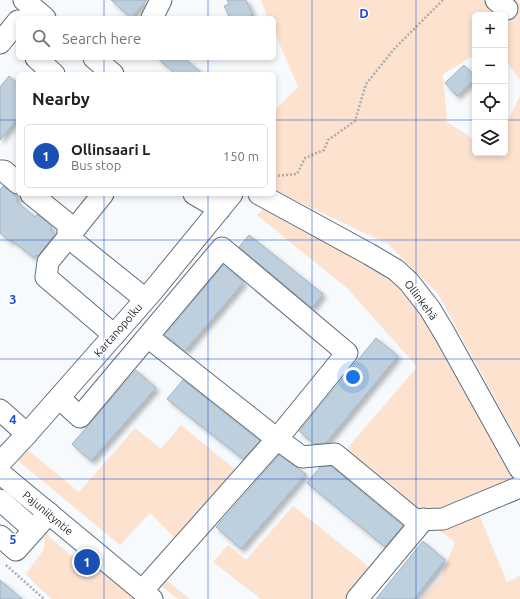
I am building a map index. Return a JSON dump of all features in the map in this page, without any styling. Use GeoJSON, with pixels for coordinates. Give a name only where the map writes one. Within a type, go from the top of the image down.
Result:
{"type":"FeatureCollection","features":[{"type":"Feature","properties":{"kind":"street"},"geometry":{"type":"LineString","coordinates":[[153,16],[161,0]]}},
{"type":"Feature","properties":{"kind":"street"},"geometry":{"type":"LineString","coordinates":[[38,60],[52,72]]}},
{"type":"Feature","properties":{"kind":"street"},"geometry":{"type":"LineString","coordinates":[[98,60],[114,68]]}},
{"type":"Feature","properties":{"kind":"street"},"geometry":{"type":"LineString","coordinates":[[0,171],[4,171],[16,181]]}},
{"type":"Feature","properties":{"kind":"street"},"geometry":{"type":"LineString","coordinates":[[34,196],[68,224],[68,237]]}},
{"type":"Feature","properties":{"kind":"street"},"geometry":{"type":"LineString","coordinates":[[101,196],[48,262],[46,277],[114,336]]}},
{"type":"Feature","properties":{"kind":"street"},"geometry":{"type":"LineString","coordinates":[[203,196],[226,201]]}},
{"type":"Feature","properties":{"kind":"street","name":"Ollinkehä"},"geometry":{"type":"LineString","coordinates":[[263,196],[369,254],[396,270],[409,282],[430,309],[445,334],[520,469]]}},
{"type":"Feature","properties":{"kind":"street","name":"Kartanopolku"},"geometry":{"type":"LineString","coordinates":[[2,475],[27,434],[114,336],[226,201]]}},
{"type":"Feature","properties":{"kind":"street"},"geometry":{"type":"LineString","coordinates":[[68,237],[145,299]]}},
{"type":"Feature","properties":{"kind":"street"},"geometry":{"type":"LineString","coordinates":[[59,398],[80,417],[222,248],[347,353],[147,595]]}},
{"type":"Feature","properties":{"kind":"street"},"geometry":{"type":"LineString","coordinates":[[148,337],[302,457],[335,454],[415,520],[443,519],[520,487]]}},
{"type":"Feature","properties":{"kind":"street"},"geometry":{"type":"LineString","coordinates":[[0,410],[27,434]]}},
{"type":"Feature","properties":{"kind":"street","name":"Pajuniityntie"},"geometry":{"type":"LineString","coordinates":[[2,475],[147,595]]}},
{"type":"Feature","properties":{"kind":"street"},"geometry":{"type":"LineString","coordinates":[[0,500],[34,530]]}},
{"type":"Feature","properties":{"kind":"street"},"geometry":{"type":"LineString","coordinates":[[0,536],[16,550],[49,514]]}},
{"type":"Feature","properties":{"kind":"street"},"geometry":{"type":"LineString","coordinates":[[357,599],[424,519]]}},
{"type":"Feature","properties":{"kind":"path"},"geometry":{"type":"LineString","coordinates":[[276,176],[297,174],[305,158],[324,150],[328,140],[355,121],[366,84],[395,48],[443,0]]}},
{"type":"Feature","properties":{"kind":"path"},"geometry":{"type":"LineString","coordinates":[[6,565],[44,599]]}},
{"type":"Feature","properties":{"kind":"shaded area"},"geometry":{"type":"Polygon","coordinates":[[[261,0],[517,0],[520,3],[520,80],[508,64],[508,12],[472,12],[472,57],[443,74],[447,122],[472,138],[472,156],[508,156],[508,121],[520,96],[520,444],[438,294],[388,244],[286,196],[276,189],[276,109],[298,87],[276,36],[276,16],[267,16],[261,0]]]}},
{"type":"Feature","properties":{"kind":"shaded area"},"geometry":{"type":"Polygon","coordinates":[[[265,207],[304,232],[384,271],[412,295],[516,481],[436,514],[416,514],[343,453],[417,367],[348,289],[257,215],[265,207]]]}},
{"type":"Feature","properties":{"kind":"shaded area"},"geometry":{"type":"Polygon","coordinates":[[[181,425],[238,472],[177,540],[150,513],[120,545],[16,459],[25,448],[79,492],[135,428],[161,449],[181,425]]]}},
{"type":"Feature","properties":{"kind":"shaded area"},"geometry":{"type":"Polygon","coordinates":[[[293,506],[373,570],[349,599],[261,599],[213,562],[228,545],[246,560],[293,506]]]}},
{"type":"Feature","properties":{"kind":"shaded area"},"geometry":{"type":"Polygon","coordinates":[[[478,512],[507,582],[520,576],[520,599],[422,599],[441,578],[455,542],[436,528],[478,512]]]}},
{"type":"Feature","properties":{"kind":"shaded area"},"geometry":{"type":"Polygon","coordinates":[[[45,527],[49,537],[81,564],[102,569],[139,599],[52,599],[26,574],[44,549],[45,527]]]}},
{"type":"Feature","properties":{"kind":"shaded area"},"geometry":{"type":"Polygon","coordinates":[[[165,579],[190,599],[178,599],[159,584],[165,579]]]}},
{"type":"Feature","properties":{"kind":"building"},"geometry":{"type":"Polygon","coordinates":[[[111,0],[147,0],[133,16],[129,16],[111,0]]]}},
{"type":"Feature","properties":{"kind":"building"},"geometry":{"type":"Polygon","coordinates":[[[227,0],[246,0],[253,15],[229,16],[224,6],[229,4],[227,0]]]}},
{"type":"Feature","properties":{"kind":"building"},"geometry":{"type":"Polygon","coordinates":[[[159,60],[186,60],[201,72],[174,72],[159,60]]]}},
{"type":"Feature","properties":{"kind":"building"},"geometry":{"type":"Polygon","coordinates":[[[464,65],[472,73],[472,82],[457,96],[445,83],[464,65]]]}},
{"type":"Feature","properties":{"kind":"building"},"geometry":{"type":"Polygon","coordinates":[[[9,76],[16,82],[16,120],[0,140],[0,87],[9,76]]]}},
{"type":"Feature","properties":{"kind":"building"},"geometry":{"type":"Polygon","coordinates":[[[3,186],[16,196],[18,196],[16,201],[35,217],[37,214],[52,227],[50,230],[55,234],[38,256],[36,255],[34,258],[12,240],[11,242],[0,233],[0,190],[3,186]]]}},
{"type":"Feature","properties":{"kind":"building"},"geometry":{"type":"Polygon","coordinates":[[[249,235],[323,294],[312,308],[239,247],[249,235]]]}},
{"type":"Feature","properties":{"kind":"building"},"geometry":{"type":"Polygon","coordinates":[[[223,265],[244,282],[185,351],[165,335],[223,265]]]}},
{"type":"Feature","properties":{"kind":"building"},"geometry":{"type":"Polygon","coordinates":[[[376,338],[398,356],[326,443],[314,444],[299,431],[376,338]]]}},
{"type":"Feature","properties":{"kind":"building"},"geometry":{"type":"Polygon","coordinates":[[[136,370],[156,388],[91,461],[72,444],[136,370]]]}},
{"type":"Feature","properties":{"kind":"building"},"geometry":{"type":"Polygon","coordinates":[[[183,380],[260,441],[243,459],[167,399],[183,380]]]}},
{"type":"Feature","properties":{"kind":"building"},"geometry":{"type":"Polygon","coordinates":[[[279,455],[306,474],[241,549],[216,527],[279,455]]]}},
{"type":"Feature","properties":{"kind":"building"},"geometry":{"type":"Polygon","coordinates":[[[331,466],[403,526],[385,547],[307,483],[320,467],[331,466]]]}},
{"type":"Feature","properties":{"kind":"building"},"geometry":{"type":"Polygon","coordinates":[[[423,541],[445,560],[414,599],[376,599],[423,541]]]}},
{"type":"Feature","properties":{"kind":"building"},"geometry":{"type":"Polygon","coordinates":[[[0,580],[22,599],[0,599],[0,580]]]}},
{"type":"Feature","properties":{"kind":"place","name":"Ollinsaari L"},"geometry":{"type":"Point","coordinates":[87,562]}}]}
